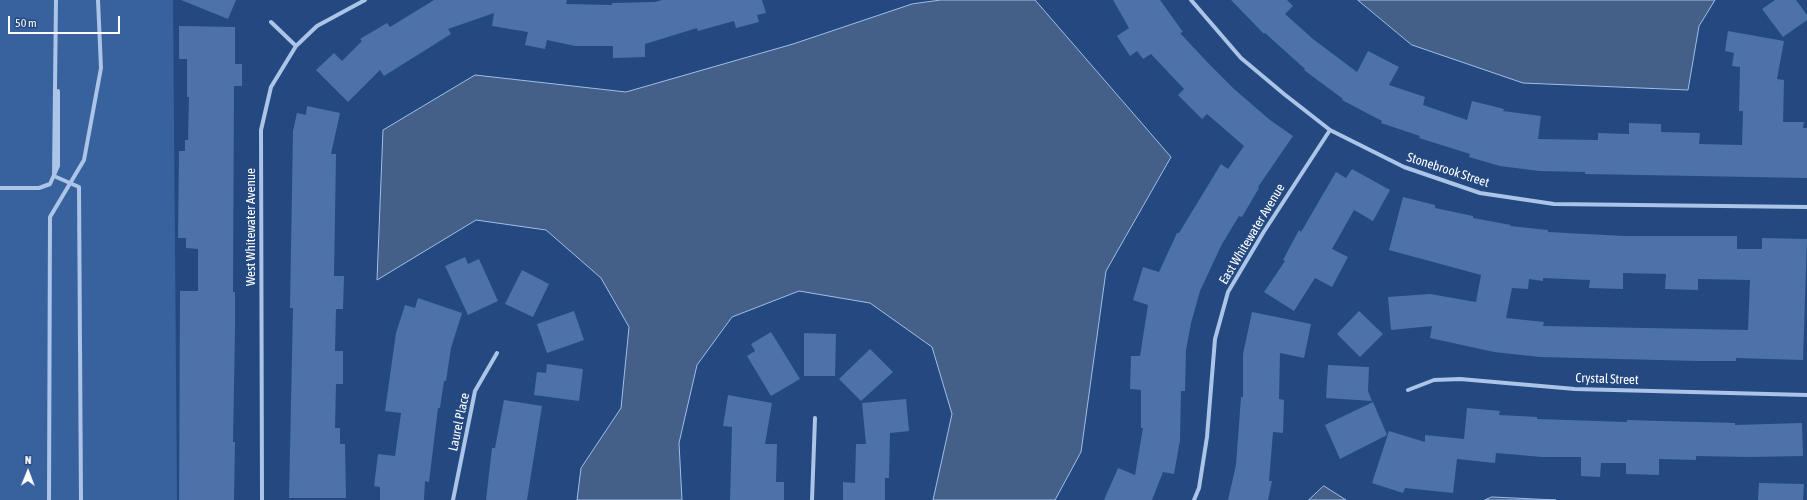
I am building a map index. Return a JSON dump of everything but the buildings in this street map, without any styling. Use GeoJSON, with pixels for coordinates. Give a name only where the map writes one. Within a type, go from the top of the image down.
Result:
{"type":"FeatureCollection","features":[{"type":"Feature","properties":{"kind":"street"},"geometry":{"type":"LineString","coordinates":[[0,188],[39,188],[50,184],[58,166],[57,0]]}},
{"type":"Feature","properties":{"kind":"street"},"geometry":{"type":"LineString","coordinates":[[49,500],[50,217],[84,160],[101,68],[98,0]]}},
{"type":"Feature","properties":{"kind":"street","name":"West Whitewater Avenue"},"geometry":{"type":"LineString","coordinates":[[262,500],[261,130],[271,87],[296,46],[317,26],[365,0]]}},
{"type":"Feature","properties":{"kind":"street","name":"Stonebrook Street"},"geometry":{"type":"LineString","coordinates":[[1191,0],[1242,58],[1284,94],[1330,130],[1404,167],[1480,193],[1554,204],[1807,207]]}},
{"type":"Feature","properties":{"kind":"street"},"geometry":{"type":"LineString","coordinates":[[271,22],[296,46]]}},
{"type":"Feature","properties":{"kind":"street","name":"East Whitewater Avenue"},"geometry":{"type":"LineString","coordinates":[[1194,500],[1199,488],[1207,436],[1215,339],[1228,292],[1263,233],[1330,130]]}},
{"type":"Feature","properties":{"kind":"street"},"geometry":{"type":"LineString","coordinates":[[54,176],[79,187],[81,500]]}},
{"type":"Feature","properties":{"kind":"street","name":"Laurel Place"},"geometry":{"type":"LineString","coordinates":[[453,500],[475,391],[497,353]]}},
{"type":"Feature","properties":{"kind":"street","name":"Crystal Street"},"geometry":{"type":"LineString","coordinates":[[1408,390],[1434,380],[1460,379],[1575,389],[1807,394]]}},
{"type":"Feature","properties":{"kind":"street"},"geometry":{"type":"LineString","coordinates":[[812,500],[815,418]]}},
{"type":"Feature","properties":{"kind":"shaded area"},"geometry":{"type":"Polygon","coordinates":[[[0,0],[173,0],[177,500],[0,500],[0,0]]]}},
{"type":"Feature","properties":{"kind":"shaded area"},"geometry":{"type":"Polygon","coordinates":[[[941,0],[1035,0],[1171,157],[1106,271],[1081,452],[1055,500],[933,500],[952,414],[932,347],[870,303],[799,291],[732,317],[697,365],[679,443],[682,500],[577,500],[581,468],[621,408],[629,327],[601,278],[546,230],[476,220],[377,280],[383,130],[475,75],[626,92],[793,44],[912,4],[941,0]]]}},
{"type":"Feature","properties":{"kind":"shaded area"},"geometry":{"type":"Polygon","coordinates":[[[1358,0],[1715,0],[1699,26],[1688,90],[1523,83],[1412,45],[1358,0]]]}},
{"type":"Feature","properties":{"kind":"shaded area"},"geometry":{"type":"Polygon","coordinates":[[[1324,486],[1346,500],[1309,500],[1324,486]]]}},
{"type":"Feature","properties":{"kind":"shaded area"},"geometry":{"type":"Polygon","coordinates":[[[1492,497],[1556,500],[1485,500],[1492,497]]]}}]}
